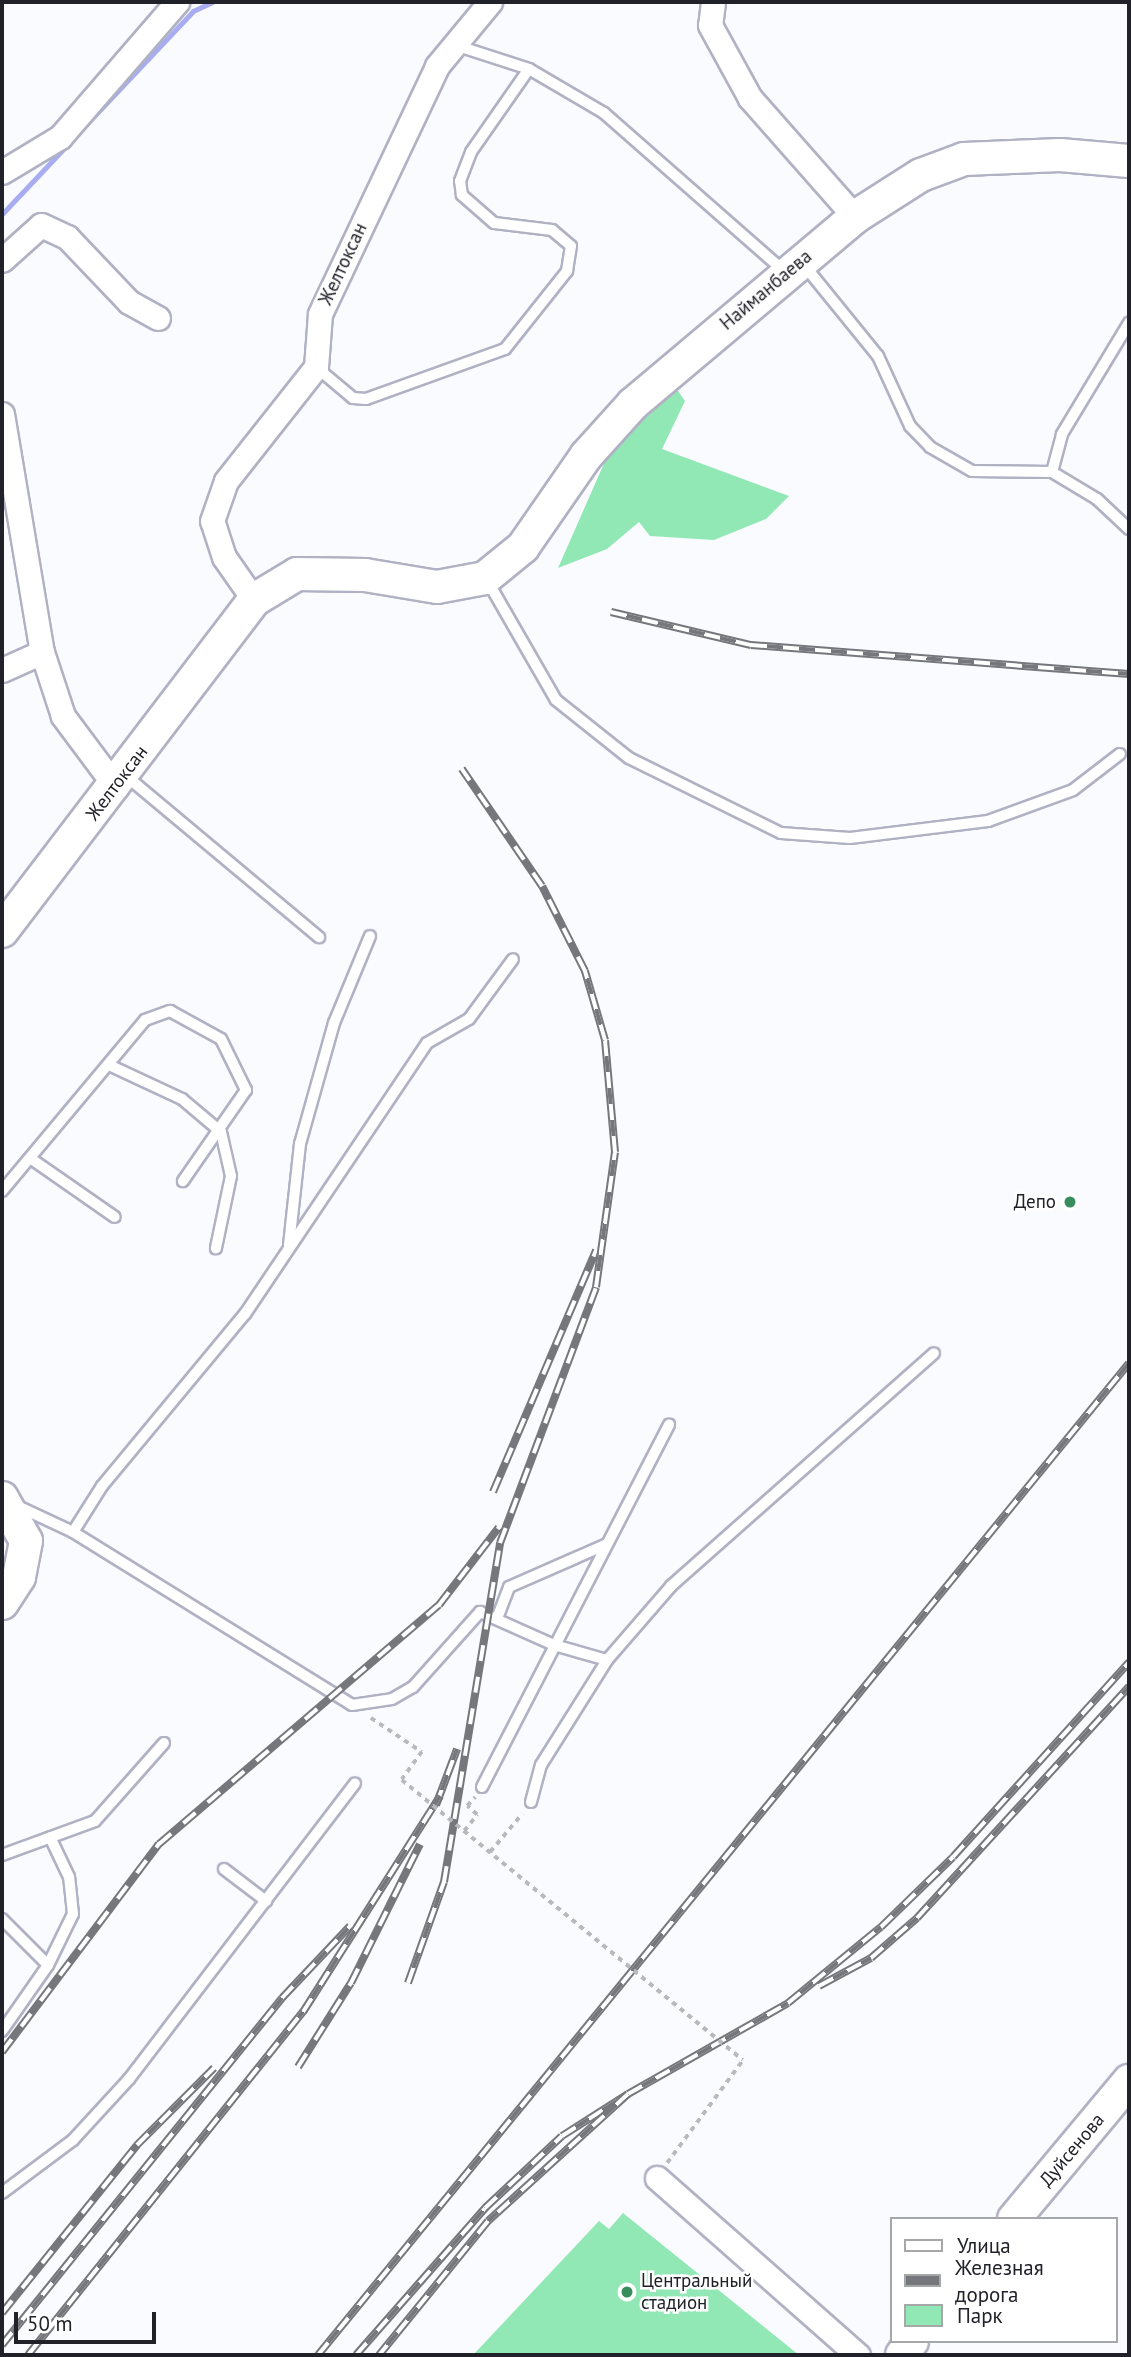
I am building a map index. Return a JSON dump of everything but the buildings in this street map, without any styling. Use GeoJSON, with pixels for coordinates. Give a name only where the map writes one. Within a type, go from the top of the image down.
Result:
{"type":"FeatureCollection","features":[{"type":"Feature","properties":{"kind":"main road","name":"Найманбаева"},"geometry":{"type":"LineString","coordinates":[[485,578],[523,547],[586,456],[633,404],[793,266],[855,217],[921,175],[964,159],[1060,155],[1129,161]]}},
{"type":"Feature","properties":{"kind":"main road","name":"Желтоксан"},"geometry":{"type":"LineString","coordinates":[[2,931],[121,781],[254,600],[297,574],[365,575],[436,587],[485,578]]}},
{"type":"Feature","properties":{"kind":"main road"},"geometry":{"type":"LineString","coordinates":[[2,1602],[25,1561],[21,1523],[5,1500]]}},
{"type":"Feature","properties":{"kind":"main road","name":"Дуйсенова"},"geometry":{"type":"LineString","coordinates":[[1016,2217],[1129,2081]]}},
{"type":"Feature","properties":{"kind":"street"},"geometry":{"type":"LineString","coordinates":[[2,172],[60,137],[177,2]]}},
{"type":"Feature","properties":{"kind":"street","name":"Желтоксан"},"geometry":{"type":"LineString","coordinates":[[316,368],[320,314],[437,66],[490,2]]}},
{"type":"Feature","properties":{"kind":"street"},"geometry":{"type":"LineString","coordinates":[[713,2],[710,25],[750,98],[855,217]]}},
{"type":"Feature","properties":{"kind":"street"},"geometry":{"type":"LineString","coordinates":[[2,260],[41,225],[67,237],[130,302],[158,318]]}},
{"type":"Feature","properties":{"kind":"street"},"geometry":{"type":"LineString","coordinates":[[254,600],[224,557],[212,521],[226,481],[316,368]]}},
{"type":"Feature","properties":{"kind":"street"},"geometry":{"type":"LineString","coordinates":[[2,414],[42,652],[63,716],[121,781]]}},
{"type":"Feature","properties":{"kind":"street"},"geometry":{"type":"LineString","coordinates":[[2,670],[42,652]]}},
{"type":"Feature","properties":{"kind":"street"},"geometry":{"type":"LineString","coordinates":[[657,2178],[858,2355]]}},
{"type":"Feature","properties":{"kind":"lane"},"geometry":{"type":"LineString","coordinates":[[454,45],[529,69],[604,113],[793,266],[878,356],[910,426],[930,447],[972,471],[1052,472],[1097,499],[1129,529]]}},
{"type":"Feature","properties":{"kind":"lane"},"geometry":{"type":"LineString","coordinates":[[316,368],[353,398],[366,399],[505,349],[567,271],[571,246],[552,230],[494,223],[462,195],[460,181],[471,152],[529,69]]}},
{"type":"Feature","properties":{"kind":"lane"},"geometry":{"type":"LineString","coordinates":[[1052,472],[1062,434],[1129,323]]}},
{"type":"Feature","properties":{"kind":"lane"},"geometry":{"type":"LineString","coordinates":[[485,578],[556,700],[629,758],[781,833],[850,838],[988,821],[1073,789],[1120,754]]}},
{"type":"Feature","properties":{"kind":"lane"},"geometry":{"type":"LineString","coordinates":[[121,781],[318,937]]}},
{"type":"Feature","properties":{"kind":"lane"},"geometry":{"type":"LineString","coordinates":[[288,1247],[300,1144],[334,1023],[370,936]]}},
{"type":"Feature","properties":{"kind":"lane"},"geometry":{"type":"LineString","coordinates":[[73,1532],[102,1486],[245,1314],[428,1043],[469,1019],[513,958]]}},
{"type":"Feature","properties":{"kind":"lane"},"geometry":{"type":"LineString","coordinates":[[2,1191],[145,1020],[170,1011],[221,1039],[246,1090],[221,1132],[183,1181]]}},
{"type":"Feature","properties":{"kind":"lane"},"geometry":{"type":"LineString","coordinates":[[109,1065],[181,1099],[221,1132],[231,1176],[216,1248]]}},
{"type":"Feature","properties":{"kind":"lane"},"geometry":{"type":"LineString","coordinates":[[30,1158],[115,1217]]}},
{"type":"Feature","properties":{"kind":"lane"},"geometry":{"type":"LineString","coordinates":[[531,1802],[541,1765],[607,1660],[671,1586],[934,1353]]}},
{"type":"Feature","properties":{"kind":"lane"},"geometry":{"type":"LineString","coordinates":[[482,1787],[669,1424]]}},
{"type":"Feature","properties":{"kind":"lane"},"geometry":{"type":"LineString","coordinates":[[5,1500],[24,1504],[73,1532],[352,1705],[392,1699],[413,1687],[465,1624],[480,1612],[498,1616],[554,1646],[607,1660]]}},
{"type":"Feature","properties":{"kind":"lane"},"geometry":{"type":"LineString","coordinates":[[498,1616],[509,1587],[607,1544]]}},
{"type":"Feature","properties":{"kind":"lane"},"geometry":{"type":"LineString","coordinates":[[2,1855],[95,1821],[164,1743]]}},
{"type":"Feature","properties":{"kind":"lane"},"geometry":{"type":"LineString","coordinates":[[2,2193],[73,2140],[129,2079],[355,1783]]}},
{"type":"Feature","properties":{"kind":"lane"},"geometry":{"type":"LineString","coordinates":[[2,2031],[48,1965],[73,1914],[69,1877],[50,1837]]}},
{"type":"Feature","properties":{"kind":"lane"},"geometry":{"type":"LineString","coordinates":[[224,1869],[266,1901]]}},
{"type":"Feature","properties":{"kind":"lane"},"geometry":{"type":"LineString","coordinates":[[2,1919],[48,1965]]}},
{"type":"Feature","properties":{"kind":"path"},"geometry":{"type":"LineString","coordinates":[[352,1705],[422,1752],[402,1780],[743,2060],[657,2178]]}},
{"type":"Feature","properties":{"kind":"path"},"geometry":{"type":"LineString","coordinates":[[464,1831],[477,1815],[467,1806],[482,1787]]}},
{"type":"Feature","properties":{"kind":"path"},"geometry":{"type":"LineString","coordinates":[[490,1852],[531,1802]]}},
{"type":"Feature","properties":{"kind":"green space"},"geometry":{"type":"Polygon","coordinates":[[[674,385],[685,401],[662,449],[789,496],[766,519],[714,540],[650,536],[639,522],[607,549],[558,568],[606,459],[674,385]]]}},
{"type":"Feature","properties":{"kind":"green space","name":"Центральный стадион"},"geometry":{"type":"Polygon","coordinates":[[[623,2213],[799,2355],[473,2355],[599,2221],[609,2229],[623,2213]]]}},
{"type":"Feature","properties":{"kind":"waterway"},"geometry":{"type":"LineString","coordinates":[[80,131],[193,11],[212,2]]}},
{"type":"Feature","properties":{"kind":"waterway"},"geometry":{"type":"LineString","coordinates":[[2,214],[69,143]]}},
{"type":"Feature","properties":{"kind":"railway"},"geometry":{"type":"LineString","coordinates":[[611,612],[751,645],[1129,674]]}},
{"type":"Feature","properties":{"kind":"railway"},"geometry":{"type":"LineString","coordinates":[[408,1983],[444,1882],[500,1543],[596,1287],[615,1152],[605,1040],[585,971],[542,886],[462,769]]}},
{"type":"Feature","properties":{"kind":"railway"},"geometry":{"type":"LineString","coordinates":[[493,1492],[596,1250]]}},
{"type":"Feature","properties":{"kind":"railway"},"geometry":{"type":"LineString","coordinates":[[318,2355],[1129,1363]]}},
{"type":"Feature","properties":{"kind":"railway"},"geometry":{"type":"LineString","coordinates":[[2,2052],[159,1844],[439,1605],[499,1527]]}},
{"type":"Feature","properties":{"kind":"railway"},"geometry":{"type":"LineString","coordinates":[[628,2094],[788,2003],[881,1927],[953,1857],[1129,1662]]}},
{"type":"Feature","properties":{"kind":"railway"},"geometry":{"type":"LineString","coordinates":[[819,1986],[871,1958],[917,1918],[1129,1687]]}},
{"type":"Feature","properties":{"kind":"railway"},"geometry":{"type":"LineString","coordinates":[[436,1805],[457,1749]]}},
{"type":"Feature","properties":{"kind":"railway"},"geometry":{"type":"LineString","coordinates":[[28,2355],[303,2012],[440,1796]]}},
{"type":"Feature","properties":{"kind":"railway"},"geometry":{"type":"LineString","coordinates":[[298,2067],[351,1983],[420,1844]]}},
{"type":"Feature","properties":{"kind":"railway"},"geometry":{"type":"LineString","coordinates":[[2,2345],[282,1998],[350,1926]]}},
{"type":"Feature","properties":{"kind":"railway"},"geometry":{"type":"LineString","coordinates":[[2,2313],[137,2145],[214,2068]]}},
{"type":"Feature","properties":{"kind":"railway"},"geometry":{"type":"LineString","coordinates":[[356,2355],[485,2208],[562,2136],[628,2094],[488,2221],[379,2355]]}},
{"type":"Feature","properties":{"kind":"place","name":"Депо"},"geometry":{"type":"Point","coordinates":[1070,1202]}},
{"type":"Feature","properties":{"kind":"place","name":"Центральный стадион"},"geometry":{"type":"Point","coordinates":[627,2292]}}]}
